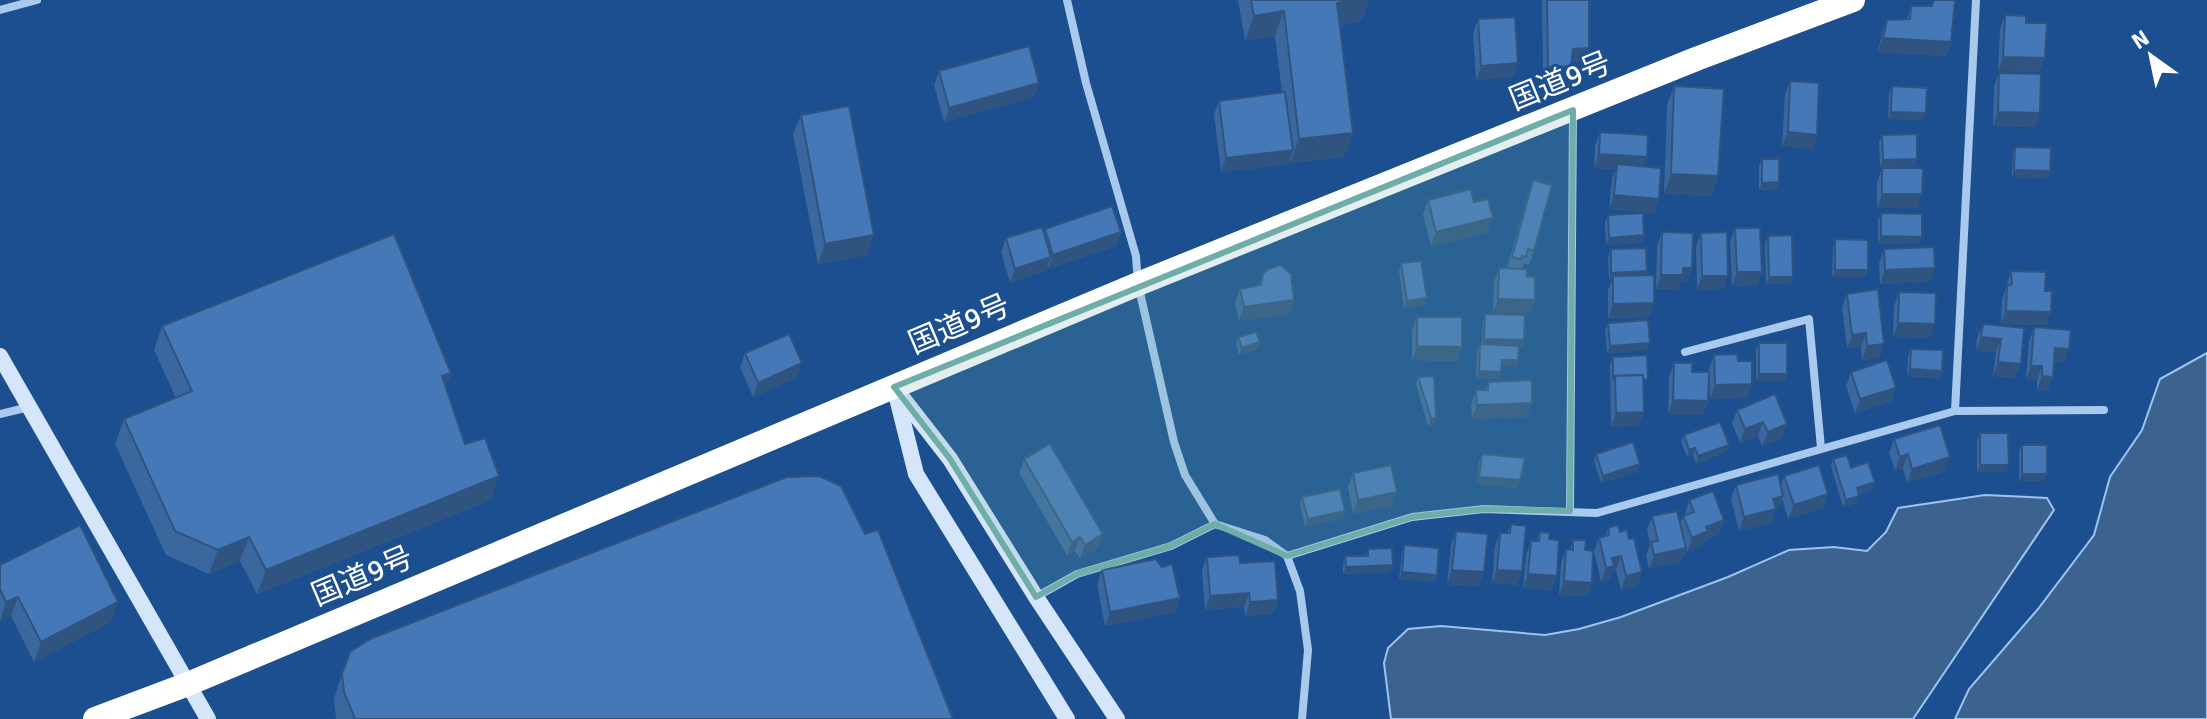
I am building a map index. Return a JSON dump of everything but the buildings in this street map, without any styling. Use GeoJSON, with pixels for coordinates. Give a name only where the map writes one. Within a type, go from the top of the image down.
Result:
{"type":"FeatureCollection","features":[{"type":"Feature","properties":{"kind":"highway","name":"国道9号"},"geometry":{"type":"LineString","coordinates":[[95,719],[188,684],[1138,284],[1803,17],[1853,0]]}},
{"type":"Feature","properties":{"kind":"street"},"geometry":{"type":"LineString","coordinates":[[0,10],[37,0]]}},
{"type":"Feature","properties":{"kind":"street"},"geometry":{"type":"LineString","coordinates":[[1067,0],[1086,83],[1136,256],[1138,284],[1174,442],[1185,475],[1215,524],[1265,540],[1287,556],[1300,591],[1308,650],[1302,719]]}},
{"type":"Feature","properties":{"kind":"street"},"geometry":{"type":"LineString","coordinates":[[1955,411],[1976,0]]}},
{"type":"Feature","properties":{"kind":"street"},"geometry":{"type":"LineString","coordinates":[[1570,511],[1573,110]]}},
{"type":"Feature","properties":{"kind":"street"},"geometry":{"type":"LineString","coordinates":[[1685,352],[1809,319],[1821,448]]}},
{"type":"Feature","properties":{"kind":"street"},"geometry":{"type":"LineString","coordinates":[[0,356],[208,719]]}},
{"type":"Feature","properties":{"kind":"street"},"geometry":{"type":"LineString","coordinates":[[894,387],[950,459],[1117,719]]}},
{"type":"Feature","properties":{"kind":"street"},"geometry":{"type":"LineString","coordinates":[[894,387],[916,474],[1067,719]]}},
{"type":"Feature","properties":{"kind":"street"},"geometry":{"type":"LineString","coordinates":[[0,414],[29,407]]}},
{"type":"Feature","properties":{"kind":"street"},"geometry":{"type":"LineString","coordinates":[[1287,556],[1412,517],[1484,509],[1597,513],[1955,411],[2104,410]]}},
{"type":"Feature","properties":{"kind":"street"},"geometry":{"type":"LineString","coordinates":[[1036,597],[1077,574],[1171,546],[1215,524]]}},
{"type":"Feature","properties":{"kind":"highlighted area"},"geometry":{"type":"Polygon","coordinates":[[[1573,110],[1570,511],[1484,509],[1412,517],[1287,556],[1215,524],[1171,546],[1077,574],[1036,597],[950,459],[894,387],[1573,110]]]}},
{"type":"Feature","properties":{"kind":"water"},"geometry":{"type":"Polygon","coordinates":[[[2207,353],[2207,719],[1955,719],[1969,689],[2038,609],[2094,535],[2110,477],[2142,430],[2160,379],[2207,353]]]}},
{"type":"Feature","properties":{"kind":"water"},"geometry":{"type":"Polygon","coordinates":[[[1985,495],[2047,498],[2054,510],[1913,719],[1391,719],[1384,663],[1388,648],[1408,629],[1441,626],[1545,635],[1579,629],[1621,617],[1728,577],[1789,550],[1834,547],[1867,551],[1886,532],[1898,508],[1985,495]]]}}]}
